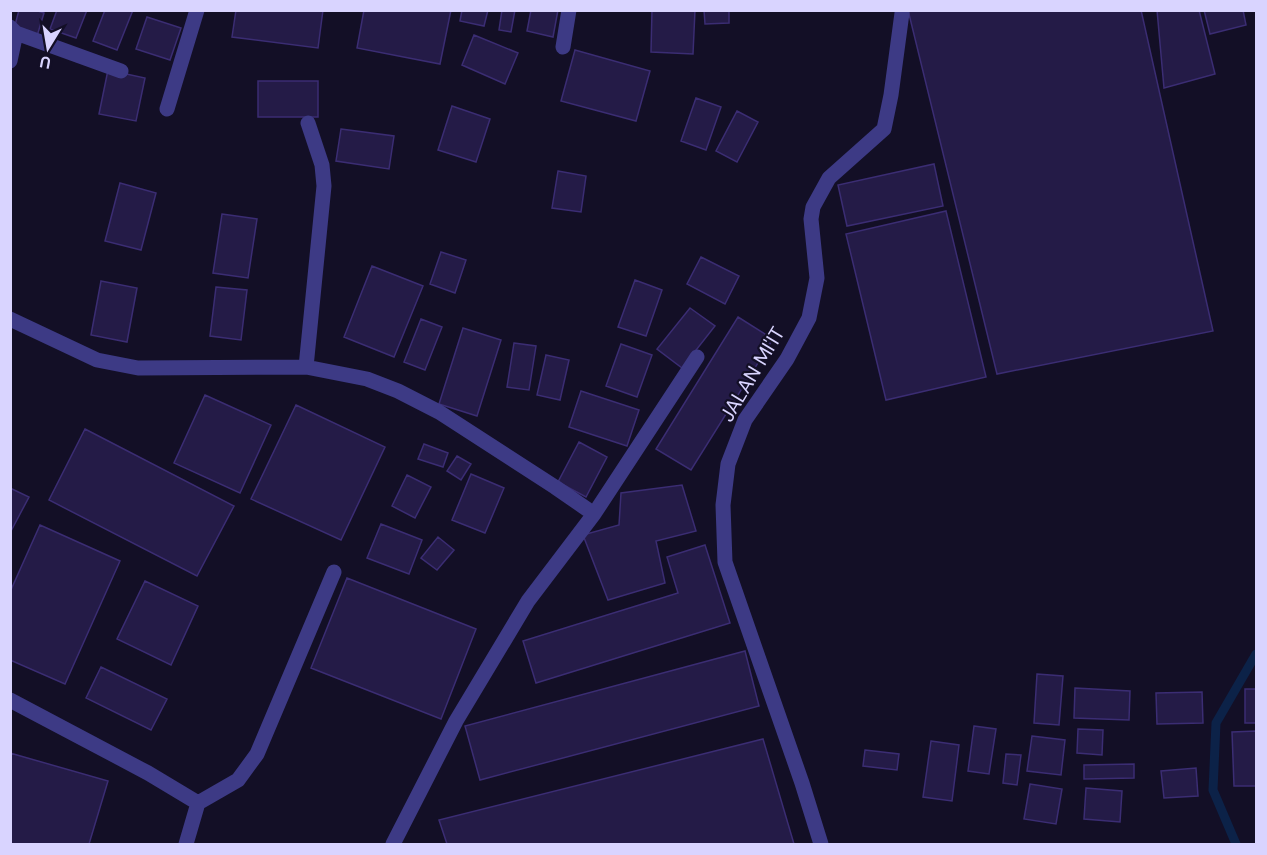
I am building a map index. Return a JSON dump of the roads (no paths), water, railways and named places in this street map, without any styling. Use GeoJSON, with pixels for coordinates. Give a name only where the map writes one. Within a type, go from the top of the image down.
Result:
{"type":"FeatureCollection","features":[{"type":"Feature","properties":{"kind":"street"},"geometry":{"type":"LineString","coordinates":[[167,109],[197,10]]}},
{"type":"Feature","properties":{"kind":"street"},"geometry":{"type":"LineString","coordinates":[[563,47],[569,10]]}},
{"type":"Feature","properties":{"kind":"street","name":"JALAN MI'IT"},"geometry":{"type":"LineString","coordinates":[[821,844],[802,783],[724,562],[723,505],[728,464],[746,420],[787,359],[809,318],[817,278],[811,219],[813,207],[829,178],[884,129],[902,13]]}},
{"type":"Feature","properties":{"kind":"street"},"geometry":{"type":"LineString","coordinates":[[10,61],[13,30],[121,71]]}},
{"type":"Feature","properties":{"kind":"street"},"geometry":{"type":"LineString","coordinates":[[306,367],[324,186],[322,165],[308,123]]}},
{"type":"Feature","properties":{"kind":"street"},"geometry":{"type":"LineString","coordinates":[[10,319],[97,360],[138,368],[306,367],[367,379],[439,412],[594,514]]}},
{"type":"Feature","properties":{"kind":"street"},"geometry":{"type":"LineString","coordinates":[[393,844],[456,721],[528,601],[594,514],[697,357]]}},
{"type":"Feature","properties":{"kind":"street"},"geometry":{"type":"LineString","coordinates":[[186,844],[198,803],[238,780],[257,754],[334,572]]}},
{"type":"Feature","properties":{"kind":"street"},"geometry":{"type":"LineString","coordinates":[[10,700],[148,773],[198,803]]}},
{"type":"Feature","properties":{"kind":"waterway"},"geometry":{"type":"LineString","coordinates":[[1236,844],[1213,790],[1216,723],[1256,654]]}}]}
